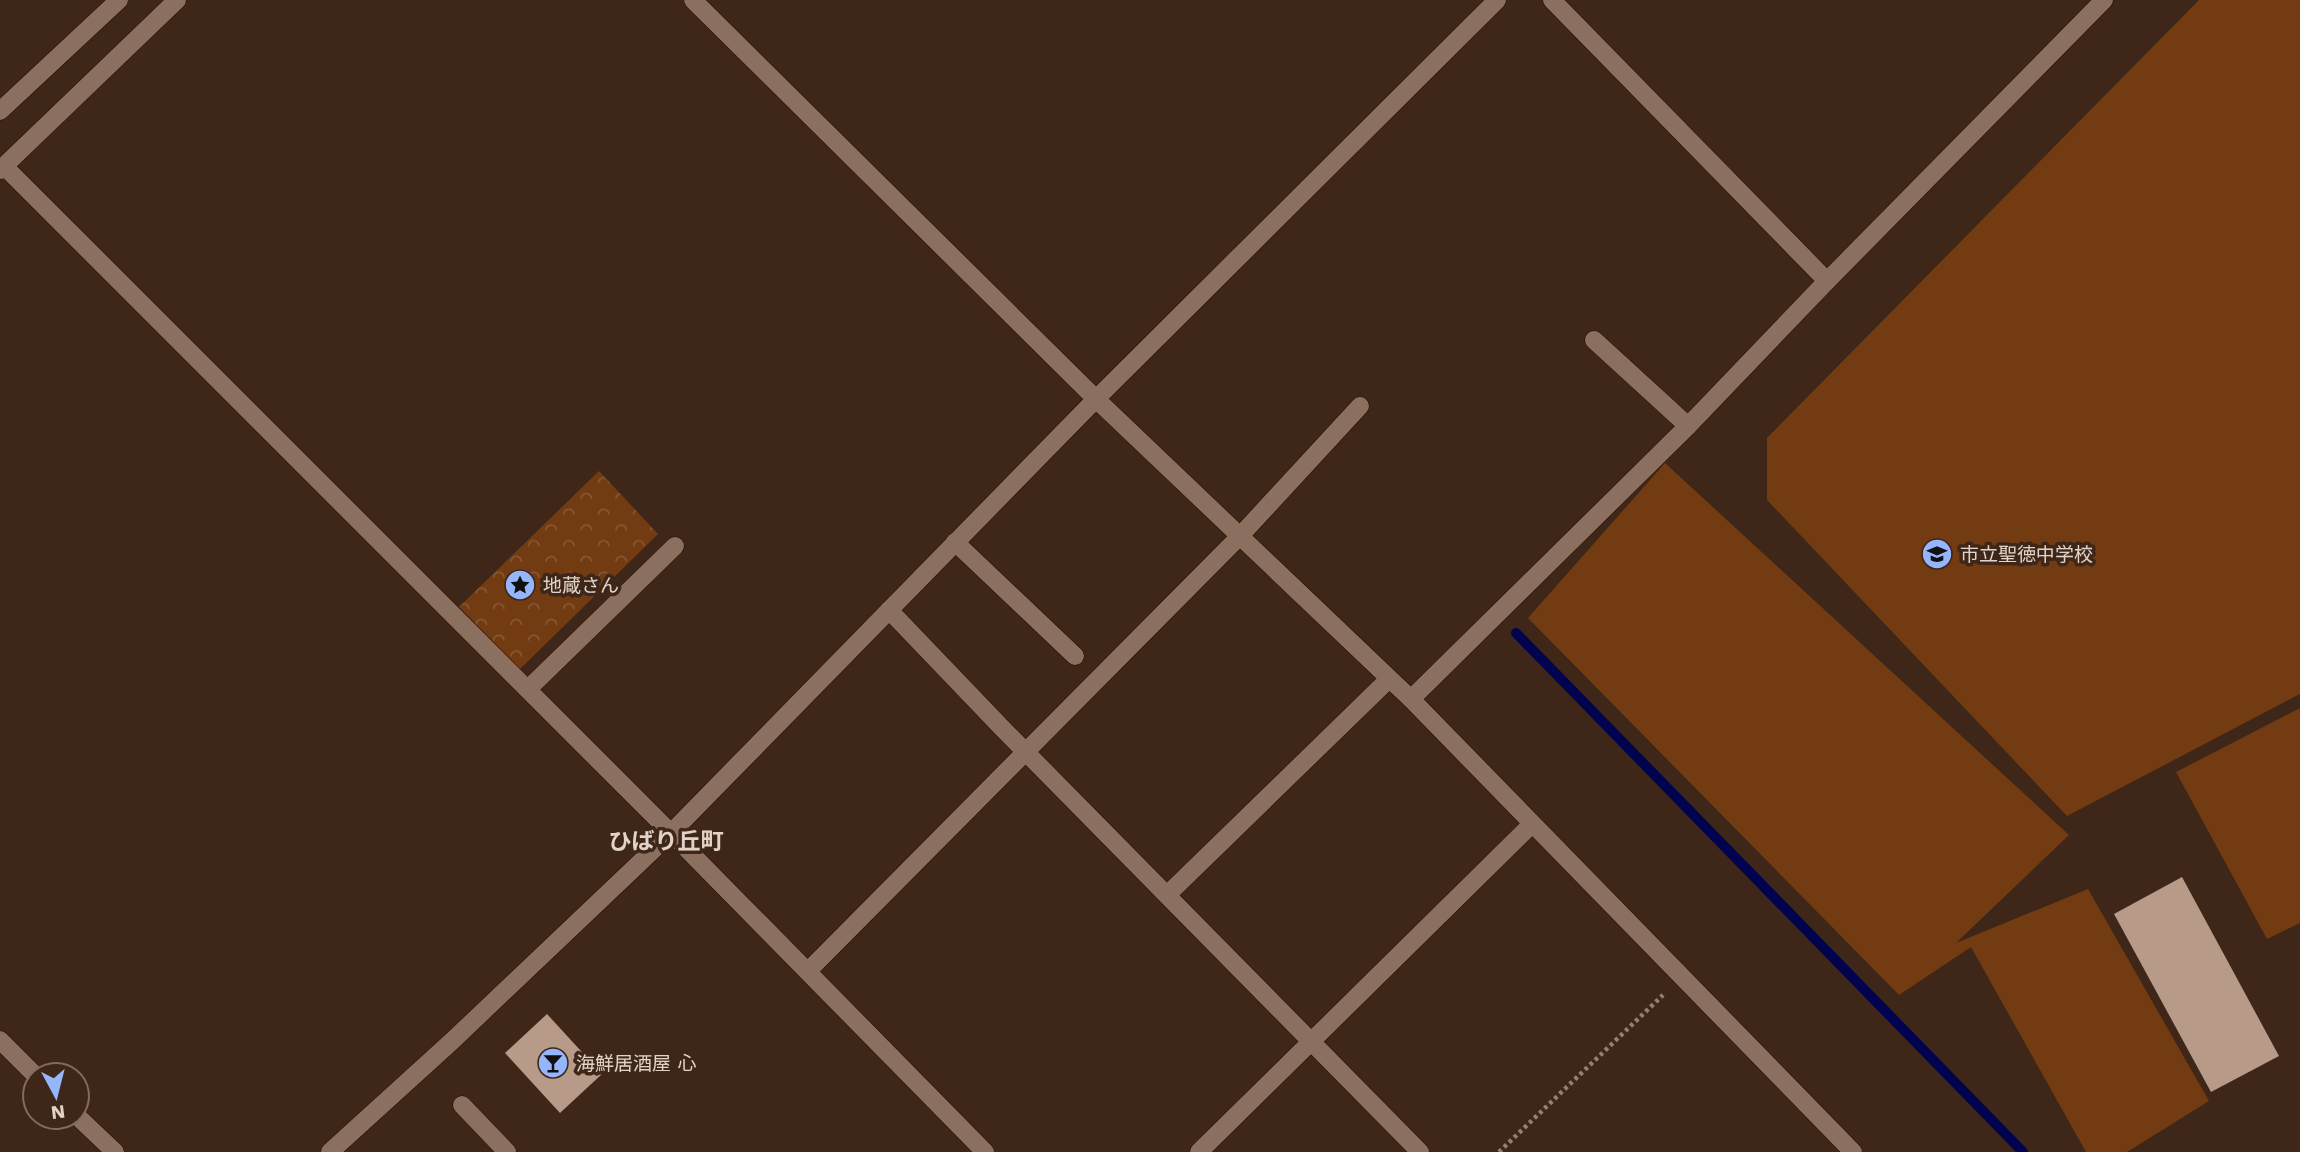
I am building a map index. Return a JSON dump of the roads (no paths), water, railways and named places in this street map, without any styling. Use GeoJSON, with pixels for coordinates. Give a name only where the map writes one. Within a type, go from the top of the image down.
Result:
{"type":"FeatureCollection","features":[{"type":"Feature","properties":{"kind":"street"},"geometry":{"type":"LineString","coordinates":[[0,111],[118,0]]}},
{"type":"Feature","properties":{"kind":"street"},"geometry":{"type":"LineString","coordinates":[[177,0],[2,168],[528,689],[985,1152]]}},
{"type":"Feature","properties":{"kind":"street"},"geometry":{"type":"LineString","coordinates":[[693,0],[1096,399],[1411,699],[1853,1152]]}},
{"type":"Feature","properties":{"kind":"street"},"geometry":{"type":"LineString","coordinates":[[330,1152],[671,833],[1096,399],[1497,0]]}},
{"type":"Feature","properties":{"kind":"street"},"geometry":{"type":"LineString","coordinates":[[1552,0],[1827,281]]}},
{"type":"Feature","properties":{"kind":"street"},"geometry":{"type":"LineString","coordinates":[[1411,699],[1688,426],[2104,0]]}},
{"type":"Feature","properties":{"kind":"street"},"geometry":{"type":"LineString","coordinates":[[1594,340],[1688,426]]}},
{"type":"Feature","properties":{"kind":"street"},"geometry":{"type":"LineString","coordinates":[[808,971],[1240,536],[1360,406]]}},
{"type":"Feature","properties":{"kind":"street"},"geometry":{"type":"LineString","coordinates":[[956,542],[1075,656]]}},
{"type":"Feature","properties":{"kind":"street"},"geometry":{"type":"LineString","coordinates":[[528,689],[675,546]]}},
{"type":"Feature","properties":{"kind":"street"},"geometry":{"type":"LineString","coordinates":[[890,610],[1025,752],[1420,1152]]}},
{"type":"Feature","properties":{"kind":"street"},"geometry":{"type":"LineString","coordinates":[[1167,895],[1389,679]]}},
{"type":"Feature","properties":{"kind":"street"},"geometry":{"type":"LineString","coordinates":[[1199,1152],[1532,824]]}},
{"type":"Feature","properties":{"kind":"street"},"geometry":{"type":"LineString","coordinates":[[0,1041],[21,1061]]}},
{"type":"Feature","properties":{"kind":"street"},"geometry":{"type":"LineString","coordinates":[[462,1105],[507,1152]]}},
{"type":"Feature","properties":{"kind":"street"},"geometry":{"type":"LineString","coordinates":[[90,1131],[106,1149]]}},
{"type":"Feature","properties":{"kind":"waterway"},"geometry":{"type":"LineString","coordinates":[[1516,633],[2023,1152]]}},
{"type":"Feature","properties":{"kind":"place","name":"市立聖徳中学校"},"geometry":{"type":"Point","coordinates":[1937,554]}},
{"type":"Feature","properties":{"kind":"place","name":"地蔵さん"},"geometry":{"type":"Point","coordinates":[520,585]}},
{"type":"Feature","properties":{"kind":"place","name":"海鮮居酒屋 心"},"geometry":{"type":"Point","coordinates":[553,1063]}},
{"type":"Feature","properties":{"kind":"district","name":"ひばり丘町"},"geometry":{"type":"Point","coordinates":[666,841]}}]}
